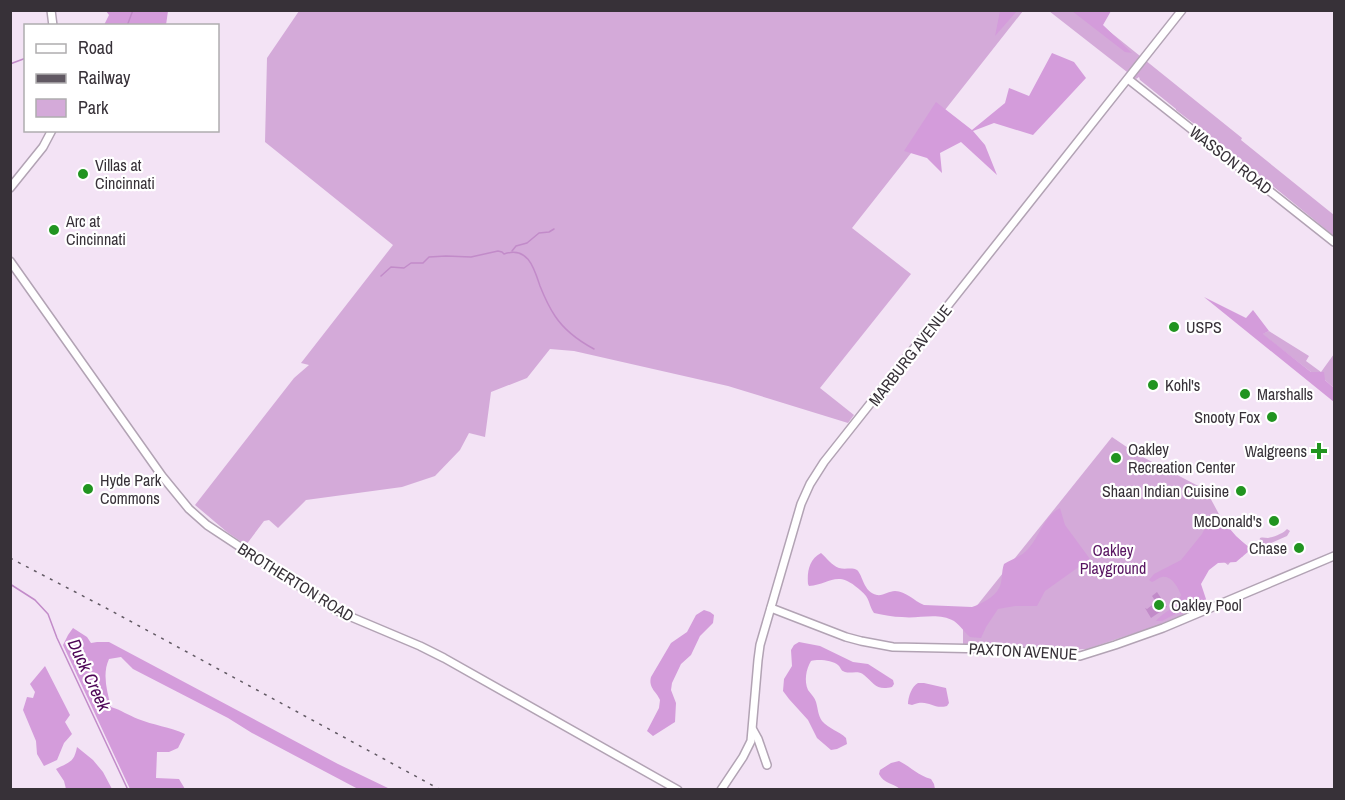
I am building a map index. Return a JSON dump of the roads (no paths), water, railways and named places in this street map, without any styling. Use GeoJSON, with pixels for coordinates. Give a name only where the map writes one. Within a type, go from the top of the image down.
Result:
{"type":"FeatureCollection","features":[{"type":"Feature","properties":{"kind":"street","name":"MARBURG AVENUE"},"geometry":{"type":"LineString","coordinates":[[721,789],[751,741],[758,660],[798,510],[817,472],[1182,10]]}},
{"type":"Feature","properties":{"kind":"street","name":"WASSON ROAD"},"geometry":{"type":"LineString","coordinates":[[1130,76],[1335,242]]}},
{"type":"Feature","properties":{"kind":"street"},"geometry":{"type":"LineString","coordinates":[[10,188],[43,147],[51,132]]}},
{"type":"Feature","properties":{"kind":"street","name":"BROTHERTON ROAD"},"geometry":{"type":"LineString","coordinates":[[10,261],[162,476],[189,509],[207,525],[337,611],[444,658],[678,789]]}},
{"type":"Feature","properties":{"kind":"street","name":"PAXTON AVENUE"},"geometry":{"type":"LineString","coordinates":[[771,608],[846,637],[877,644],[1080,656],[1164,628],[1335,556]]}},
{"type":"Feature","properties":{"kind":"street"},"geometry":{"type":"LineString","coordinates":[[753,730],[767,765]]}},
{"type":"Feature","properties":{"kind":"waterway","name":"Duck Creek"},"geometry":{"type":"LineString","coordinates":[[128,24],[133,10]]}},
{"type":"Feature","properties":{"kind":"waterway","name":"Duck Creek"},"geometry":{"type":"LineString","coordinates":[[10,64],[24,59]]}},
{"type":"Feature","properties":{"kind":"waterway"},"geometry":{"type":"LineString","coordinates":[[512,251],[516,246],[527,243],[539,233],[554,229]]}},
{"type":"Feature","properties":{"kind":"waterway"},"geometry":{"type":"LineString","coordinates":[[381,276],[391,267],[404,268],[411,263],[423,263],[429,257],[471,257],[498,251],[504,254],[519,253],[529,260],[547,301],[559,321],[573,335],[594,349]]}},
{"type":"Feature","properties":{"kind":"waterway","name":"Duck Creek"},"geometry":{"type":"LineString","coordinates":[[10,584],[35,600],[48,614],[128,790]]}},
{"type":"Feature","properties":{"kind":"railway"},"geometry":{"type":"LineString","coordinates":[[10,558],[441,790]]}},
{"type":"Feature","properties":{"kind":"place","name":"Villas at Cincinnati"},"geometry":{"type":"Point","coordinates":[83,174]}},
{"type":"Feature","properties":{"kind":"place","name":"Arc at Cincinnati"},"geometry":{"type":"Point","coordinates":[54,230]}},
{"type":"Feature","properties":{"kind":"place","name":"USPS"},"geometry":{"type":"Point","coordinates":[1174,327]}},
{"type":"Feature","properties":{"kind":"place","name":"Kohl's"},"geometry":{"type":"Point","coordinates":[1153,385]}},
{"type":"Feature","properties":{"kind":"place","name":"Marshalls"},"geometry":{"type":"Point","coordinates":[1245,394]}},
{"type":"Feature","properties":{"kind":"place","name":"Snooty Fox"},"geometry":{"type":"Point","coordinates":[1272,417]}},
{"type":"Feature","properties":{"kind":"place","name":"Walgreens"},"geometry":{"type":"Point","coordinates":[1319,451]}},
{"type":"Feature","properties":{"kind":"place","name":"Oakley Recreation Center"},"geometry":{"type":"Point","coordinates":[1116,458]}},
{"type":"Feature","properties":{"kind":"place","name":"Hyde Park Commons"},"geometry":{"type":"Point","coordinates":[88,489]}},
{"type":"Feature","properties":{"kind":"place","name":"Shaan Indian Cuisine"},"geometry":{"type":"Point","coordinates":[1241,491]}},
{"type":"Feature","properties":{"kind":"place","name":"McDonald's"},"geometry":{"type":"Point","coordinates":[1274,521]}},
{"type":"Feature","properties":{"kind":"place","name":"Chase"},"geometry":{"type":"Point","coordinates":[1299,548]}},
{"type":"Feature","properties":{"kind":"place","name":"Oakley Pool"},"geometry":{"type":"Point","coordinates":[1159,605]}},
{"type":"Feature","properties":{"kind":"park label","name":"Oakley Playground"},"geometry":{"type":"Point","coordinates":[1113,559]}}]}
